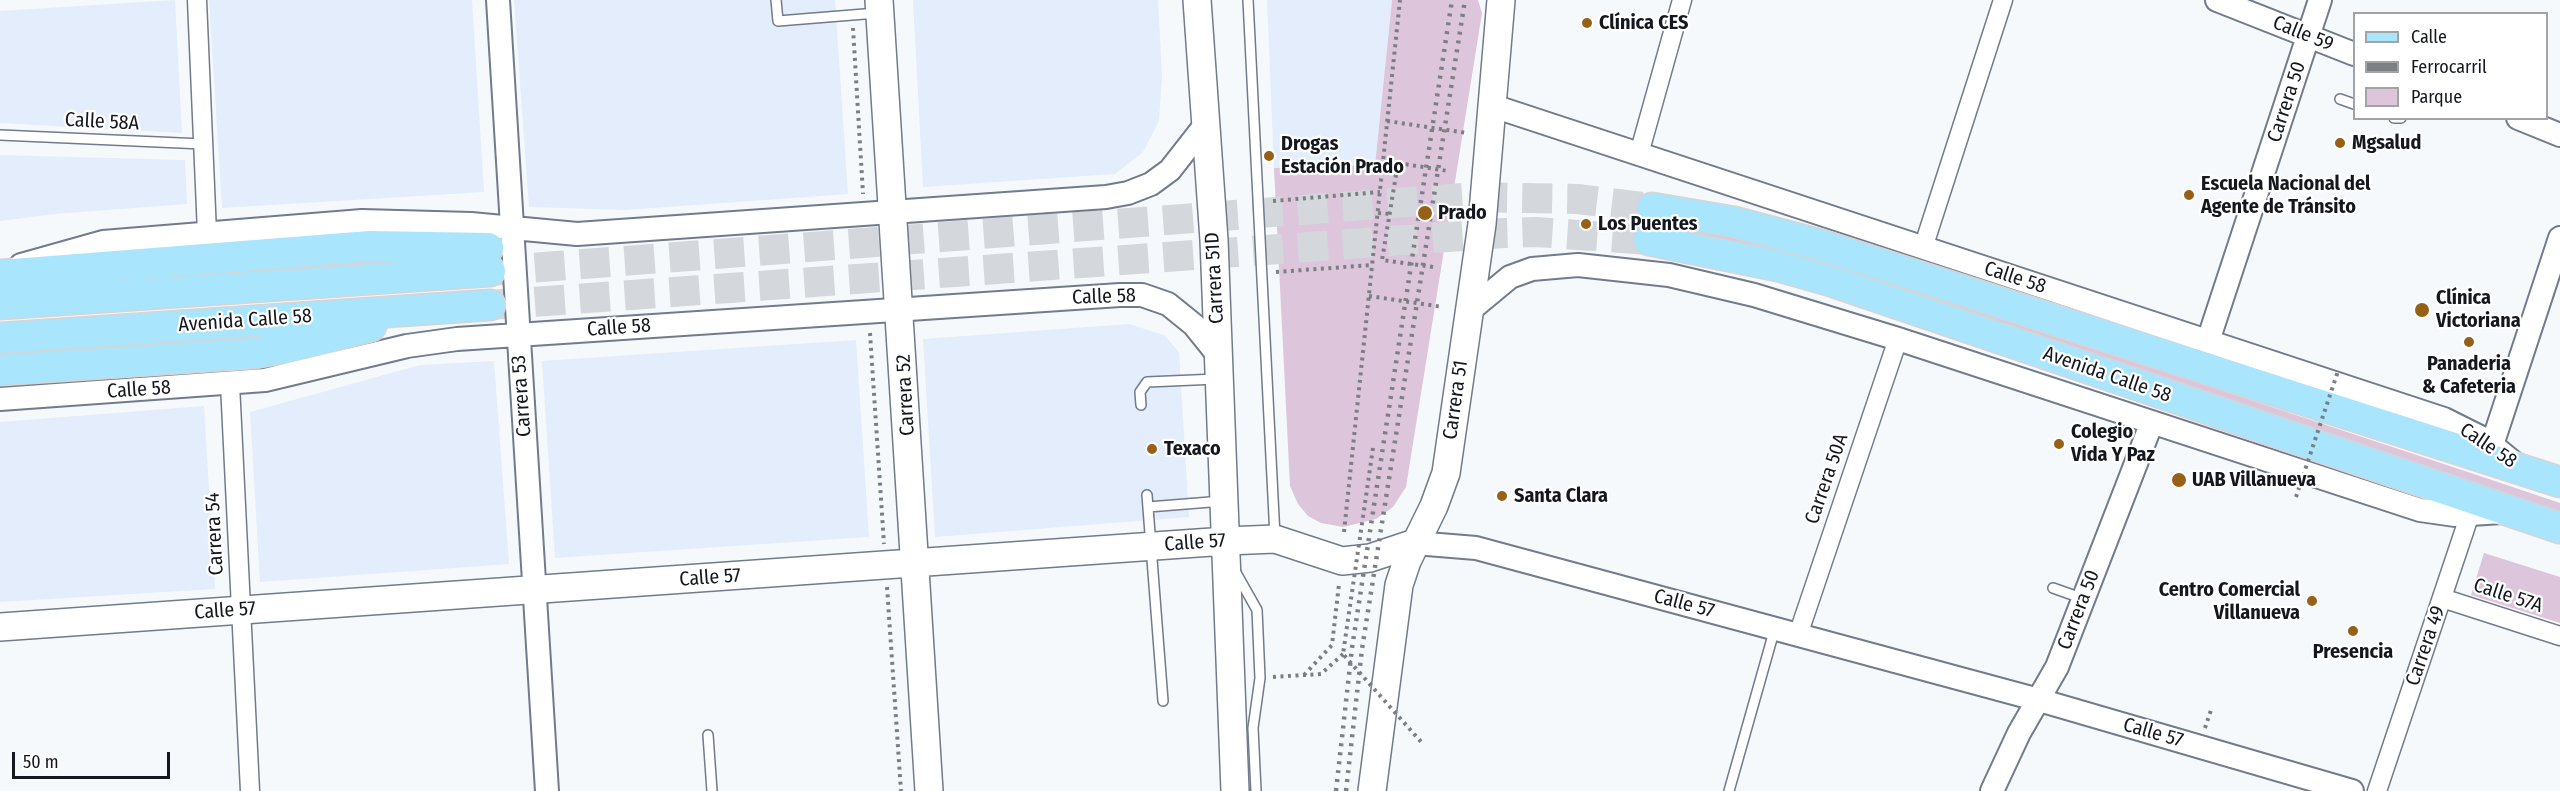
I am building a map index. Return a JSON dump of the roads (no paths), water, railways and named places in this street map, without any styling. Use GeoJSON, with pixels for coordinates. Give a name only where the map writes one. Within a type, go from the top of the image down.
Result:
{"type":"FeatureCollection","features":[{"type":"Feature","properties":{"kind":"main road","name":"Carrera 51D"},"geometry":{"type":"LineString","coordinates":[[1197,0],[1219,368],[1235,791]]}},
{"type":"Feature","properties":{"kind":"main road","name":"Carrera 51"},"geometry":{"type":"LineString","coordinates":[[1372,791],[1398,588],[1446,473],[1456,309],[1482,224],[1501,0]]}},
{"type":"Feature","properties":{"kind":"main road","name":"Carrera 52"},"geometry":{"type":"LineString","coordinates":[[880,6],[930,791]]}},
{"type":"Feature","properties":{"kind":"main road","name":"Avenida Calle 58"},"geometry":{"type":"LineString","coordinates":[[1652,208],[1734,222],[1811,242],[2560,482]]}},
{"type":"Feature","properties":{"kind":"main road","name":"Avenida Calle 58"},"geometry":{"type":"LineString","coordinates":[[1649,240],[1778,266],[1834,282],[2472,507],[2509,512],[2560,528]]}},
{"type":"Feature","properties":{"kind":"main road","name":"Avenida Calle 58"},"geometry":{"type":"LineString","coordinates":[[0,273],[370,246],[489,259],[0,304]]}},
{"type":"Feature","properties":{"kind":"main road","name":"Avenida Calle 58"},"geometry":{"type":"LineString","coordinates":[[0,338],[490,305]]}},
{"type":"Feature","properties":{"kind":"main road"},"geometry":{"type":"LineString","coordinates":[[0,370],[254,353],[326,338],[431,309]]}},
{"type":"Feature","properties":{"kind":"main road","name":"Calle 57"},"geometry":{"type":"LineString","coordinates":[[0,627],[1150,546],[1227,548],[1275,539],[1342,561],[1370,558],[1415,543]]}},
{"type":"Feature","properties":{"kind":"street"},"geometry":{"type":"LineString","coordinates":[[197,0],[207,233]]}},
{"type":"Feature","properties":{"kind":"street","name":"Carrera 53"},"geometry":{"type":"LineString","coordinates":[[498,0],[547,791]]}},
{"type":"Feature","properties":{"kind":"street"},"geometry":{"type":"LineString","coordinates":[[1639,154],[1682,0]]}},
{"type":"Feature","properties":{"kind":"street"},"geometry":{"type":"LineString","coordinates":[[1923,248],[2003,0]]}},
{"type":"Feature","properties":{"kind":"street","name":"Calle 59"},"geometry":{"type":"LineString","coordinates":[[2217,0],[2353,53]]}},
{"type":"Feature","properties":{"kind":"street","name":"Carrera 50"},"geometry":{"type":"LineString","coordinates":[[2208,341],[2320,0]]}},
{"type":"Feature","properties":{"kind":"street","name":"Calle 58"},"geometry":{"type":"LineString","coordinates":[[1493,106],[2444,419],[2470,431],[2492,445],[2525,471]]}},
{"type":"Feature","properties":{"kind":"street"},"geometry":{"type":"LineString","coordinates":[[2523,120],[2560,135]]}},
{"type":"Feature","properties":{"kind":"street"},"geometry":{"type":"LineString","coordinates":[[0,273],[89,244],[362,221],[400,220],[577,234],[1106,197],[1128,193],[1151,184],[1170,170],[1206,124]]}},
{"type":"Feature","properties":{"kind":"street"},"geometry":{"type":"LineString","coordinates":[[2492,445],[2560,238]]}},
{"type":"Feature","properties":{"kind":"street"},"geometry":{"type":"LineString","coordinates":[[1456,309],[1510,277],[1532,269],[1578,265],[1638,270],[1713,284],[1898,339],[2420,510],[2437,514],[2472,507]]}},
{"type":"Feature","properties":{"kind":"street","name":"Calle 58"},"geometry":{"type":"LineString","coordinates":[[0,399],[230,384],[291,376],[407,346],[519,335],[1142,295],[1157,298],[1183,314],[1219,368]]}},
{"type":"Feature","properties":{"kind":"street","name":"Carrera 50A"},"geometry":{"type":"LineString","coordinates":[[1798,635],[1898,339]]}},
{"type":"Feature","properties":{"kind":"street","name":"Carrera 54"},"geometry":{"type":"LineString","coordinates":[[230,384],[250,791]]}},
{"type":"Feature","properties":{"kind":"street","name":"Carrera 50"},"geometry":{"type":"LineString","coordinates":[[1992,791],[2019,733],[2057,667],[2152,422]]}},
{"type":"Feature","properties":{"kind":"street","name":"Carrera 49"},"geometry":{"type":"LineString","coordinates":[[2377,791],[2472,507]]}},
{"type":"Feature","properties":{"kind":"street","name":"Calle 57"},"geometry":{"type":"LineString","coordinates":[[1415,543],[1476,548],[2039,700],[2352,791]]}},
{"type":"Feature","properties":{"kind":"street","name":"Calle 57A"},"geometry":{"type":"LineString","coordinates":[[2442,598],[2560,636]]}},
{"type":"Feature","properties":{"kind":"lane"},"geometry":{"type":"LineString","coordinates":[[776,0],[778,21],[852,15],[880,6]]}},
{"type":"Feature","properties":{"kind":"lane"},"geometry":{"type":"LineString","coordinates":[[1248,0],[1275,539]]}},
{"type":"Feature","properties":{"kind":"lane"},"geometry":{"type":"LineString","coordinates":[[2340,99],[2353,103]]}},
{"type":"Feature","properties":{"kind":"lane","name":"Calle 58A"},"geometry":{"type":"LineString","coordinates":[[0,135],[203,144]]}},
{"type":"Feature","properties":{"kind":"lane"},"geometry":{"type":"LineString","coordinates":[[1141,405],[1140,392],[1147,382],[1219,368]]}},
{"type":"Feature","properties":{"kind":"lane"},"geometry":{"type":"LineString","coordinates":[[1147,495],[1163,701]]}},
{"type":"Feature","properties":{"kind":"lane"},"geometry":{"type":"LineString","coordinates":[[1148,507],[1225,501]]}},
{"type":"Feature","properties":{"kind":"lane","name":"Carrera 51D"},"geometry":{"type":"LineString","coordinates":[[1227,548],[1257,610],[1260,678],[1253,728],[1257,791]]}},
{"type":"Feature","properties":{"kind":"lane"},"geometry":{"type":"LineString","coordinates":[[2053,588],[2084,599]]}},
{"type":"Feature","properties":{"kind":"lane"},"geometry":{"type":"LineString","coordinates":[[1729,791],[1775,628]]}},
{"type":"Feature","properties":{"kind":"lane"},"geometry":{"type":"LineString","coordinates":[[708,735],[712,791]]}},
{"type":"Feature","properties":{"kind":"tunnel"},"geometry":{"type":"LineString","coordinates":[[490,271],[1474,197],[1577,199],[1652,208]]}},
{"type":"Feature","properties":{"kind":"tunnel"},"geometry":{"type":"LineString","coordinates":[[490,305],[1504,233],[1536,232],[1649,240]]}},
{"type":"Feature","properties":{"kind":"railway"},"geometry":{"type":"LineString","coordinates":[[1336,791],[1352,648],[1452,0]]}},
{"type":"Feature","properties":{"kind":"railway"},"geometry":{"type":"LineString","coordinates":[[1346,791],[1362,649],[1465,0]]}},
{"type":"Feature","properties":{"kind":"place","name":"Clínica CES"},"geometry":{"type":"Point","coordinates":[1587,23]}},
{"type":"Feature","properties":{"kind":"place","name":"Mgsalud"},"geometry":{"type":"Point","coordinates":[2340,143]}},
{"type":"Feature","properties":{"kind":"place","name":"Drogas Estación Prado"},"geometry":{"type":"Point","coordinates":[1269,156]}},
{"type":"Feature","properties":{"kind":"place","name":"Escuela Nacional del Agente de Tránsito"},"geometry":{"type":"Point","coordinates":[2189,195]}},
{"type":"Feature","properties":{"kind":"place","name":"Prado"},"geometry":{"type":"Point","coordinates":[1425,213]}},
{"type":"Feature","properties":{"kind":"place","name":"Los Puentes"},"geometry":{"type":"Point","coordinates":[1586,224]}},
{"type":"Feature","properties":{"kind":"place","name":"Clínica Victoriana"},"geometry":{"type":"Point","coordinates":[2422,310]}},
{"type":"Feature","properties":{"kind":"place","name":"Panaderia & Cafeteria"},"geometry":{"type":"Point","coordinates":[2469,342]}},
{"type":"Feature","properties":{"kind":"place","name":"Colegio Vida Y Paz"},"geometry":{"type":"Point","coordinates":[2059,444]}},
{"type":"Feature","properties":{"kind":"place","name":"Texaco"},"geometry":{"type":"Point","coordinates":[1152,449]}},
{"type":"Feature","properties":{"kind":"place","name":"UAB Villanueva"},"geometry":{"type":"Point","coordinates":[2179,480]}},
{"type":"Feature","properties":{"kind":"place","name":"Santa Clara"},"geometry":{"type":"Point","coordinates":[1502,496]}},
{"type":"Feature","properties":{"kind":"place","name":"Centro Comercial Villanueva"},"geometry":{"type":"Point","coordinates":[2312,601]}},
{"type":"Feature","properties":{"kind":"place","name":"Presencia"},"geometry":{"type":"Point","coordinates":[2353,631]}}]}
